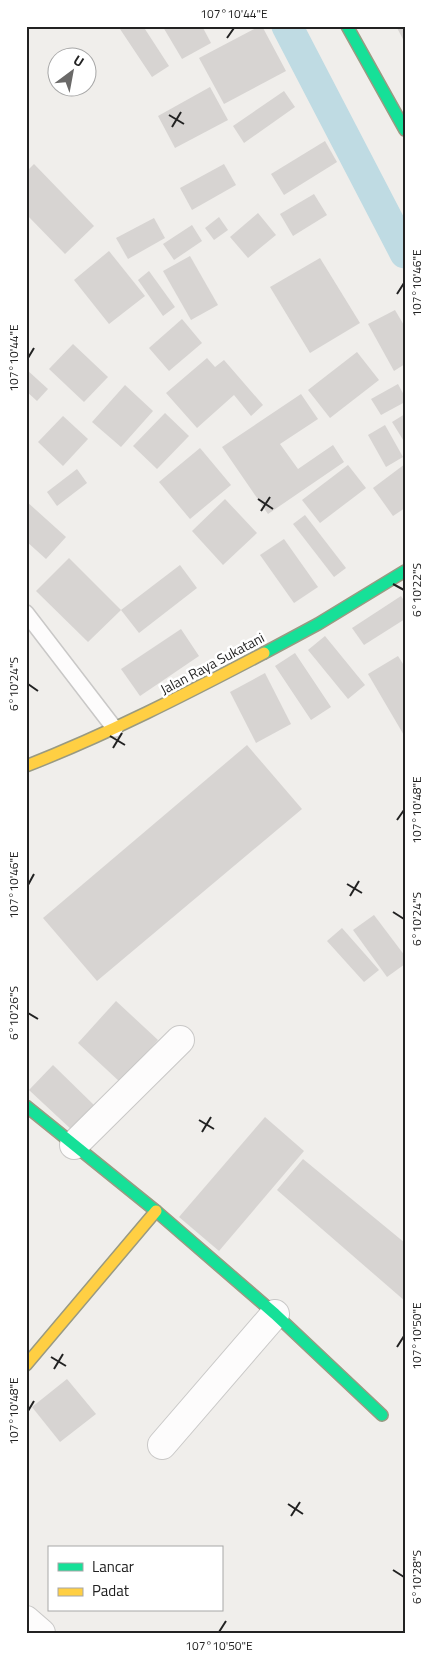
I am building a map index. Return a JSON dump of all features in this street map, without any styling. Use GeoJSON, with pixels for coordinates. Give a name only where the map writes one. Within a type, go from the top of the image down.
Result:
{"type":"FeatureCollection","features":[{"type":"Feature","properties":{"kind":"street"},"geometry":{"type":"LineString","coordinates":[[347,26],[405,130]]}},
{"type":"Feature","properties":{"kind":"street","name":"Jalan Raya Sukatani"},"geometry":{"type":"LineString","coordinates":[[26,766],[116,729],[198,688],[318,624],[405,571]]}},
{"type":"Feature","properties":{"kind":"street"},"geometry":{"type":"LineString","coordinates":[[74,1145],[180,1040]]}},
{"type":"Feature","properties":{"kind":"street"},"geometry":{"type":"LineString","coordinates":[[26,1106],[156,1211],[275,1314],[382,1415]]}},
{"type":"Feature","properties":{"kind":"street"},"geometry":{"type":"LineString","coordinates":[[26,1365],[156,1211]]}},
{"type":"Feature","properties":{"kind":"street"},"geometry":{"type":"LineString","coordinates":[[162,1445],[275,1314]]}},
{"type":"Feature","properties":{"kind":"street"},"geometry":{"type":"LineString","coordinates":[[26,1620],[41,1633]]}},
{"type":"Feature","properties":{"kind":"lane"},"geometry":{"type":"LineString","coordinates":[[26,613],[116,729]]}},
{"type":"Feature","properties":{"kind":"building"},"geometry":{"type":"Polygon","coordinates":[[[118,26],[143,26],[169,66],[152,77],[118,26]]]}},
{"type":"Feature","properties":{"kind":"building"},"geometry":{"type":"Polygon","coordinates":[[[202,26],[211,43],[182,59],[163,27],[202,26]]]}},
{"type":"Feature","properties":{"kind":"building"},"geometry":{"type":"Polygon","coordinates":[[[262,26],[286,71],[224,104],[199,58],[262,26]]]}},
{"type":"Feature","properties":{"kind":"building"},"geometry":{"type":"Polygon","coordinates":[[[396,26],[405,26],[405,43],[396,26]]]}},
{"type":"Feature","properties":{"kind":"building"},"geometry":{"type":"Polygon","coordinates":[[[210,87],[228,120],[175,148],[158,116],[210,87]]]}},
{"type":"Feature","properties":{"kind":"building"},"geometry":{"type":"Polygon","coordinates":[[[284,91],[295,107],[244,143],[233,126],[284,91]]]}},
{"type":"Feature","properties":{"kind":"building"},"geometry":{"type":"Polygon","coordinates":[[[325,141],[337,162],[284,195],[271,174],[325,141]]]}},
{"type":"Feature","properties":{"kind":"building"},"geometry":{"type":"Polygon","coordinates":[[[34,164],[94,226],[65,254],[26,214],[26,172],[34,164]]]}},
{"type":"Feature","properties":{"kind":"building"},"geometry":{"type":"Polygon","coordinates":[[[224,164],[236,185],[192,210],[180,188],[224,164]]]}},
{"type":"Feature","properties":{"kind":"building"},"geometry":{"type":"Polygon","coordinates":[[[314,194],[327,215],[293,236],[280,214],[314,194]]]}},
{"type":"Feature","properties":{"kind":"building"},"geometry":{"type":"Polygon","coordinates":[[[258,213],[276,235],[248,258],[230,237],[258,213]]]}},
{"type":"Feature","properties":{"kind":"building"},"geometry":{"type":"Polygon","coordinates":[[[219,217],[228,230],[214,240],[205,228],[219,217]]]}},
{"type":"Feature","properties":{"kind":"building"},"geometry":{"type":"Polygon","coordinates":[[[154,218],[165,238],[128,259],[116,238],[154,218]]]}},
{"type":"Feature","properties":{"kind":"building"},"geometry":{"type":"Polygon","coordinates":[[[192,225],[202,241],[174,260],[163,244],[192,225]]]}},
{"type":"Feature","properties":{"kind":"building"},"geometry":{"type":"Polygon","coordinates":[[[109,251],[145,296],[109,324],[74,280],[109,251]]]}},
{"type":"Feature","properties":{"kind":"building"},"geometry":{"type":"Polygon","coordinates":[[[190,256],[218,305],[191,320],[163,271],[190,256]]]}},
{"type":"Feature","properties":{"kind":"building"},"geometry":{"type":"Polygon","coordinates":[[[320,258],[360,323],[310,353],[270,287],[320,258]]]}},
{"type":"Feature","properties":{"kind":"building"},"geometry":{"type":"Polygon","coordinates":[[[149,271],[175,307],[163,316],[138,280],[149,271]]]}},
{"type":"Feature","properties":{"kind":"building"},"geometry":{"type":"Polygon","coordinates":[[[395,310],[405,327],[405,364],[394,371],[368,324],[395,310]]]}},
{"type":"Feature","properties":{"kind":"building"},"geometry":{"type":"Polygon","coordinates":[[[182,319],[202,343],[169,371],[149,348],[182,319]]]}},
{"type":"Feature","properties":{"kind":"building"},"geometry":{"type":"Polygon","coordinates":[[[73,344],[108,377],[84,402],[49,369],[73,344]]]}},
{"type":"Feature","properties":{"kind":"building"},"geometry":{"type":"Polygon","coordinates":[[[357,352],[379,380],[330,418],[308,390],[357,352]]]}},
{"type":"Feature","properties":{"kind":"building"},"geometry":{"type":"Polygon","coordinates":[[[207,358],[215,367],[224,360],[263,405],[251,416],[234,395],[197,428],[166,393],[207,358]]]}},
{"type":"Feature","properties":{"kind":"building"},"geometry":{"type":"Polygon","coordinates":[[[26,369],[48,389],[37,401],[26,391],[26,369]]]}},
{"type":"Feature","properties":{"kind":"building"},"geometry":{"type":"Polygon","coordinates":[[[398,384],[405,397],[405,402],[381,415],[371,399],[398,384]]]}},
{"type":"Feature","properties":{"kind":"building"},"geometry":{"type":"Polygon","coordinates":[[[125,385],[153,411],[121,447],[92,422],[125,385]]]}},
{"type":"Feature","properties":{"kind":"building"},"geometry":{"type":"Polygon","coordinates":[[[301,394],[318,419],[280,444],[298,469],[333,445],[344,462],[268,514],[222,447],[301,394]]]}},
{"type":"Feature","properties":{"kind":"building"},"geometry":{"type":"Polygon","coordinates":[[[165,413],[189,436],[157,469],[133,446],[165,413]]]}},
{"type":"Feature","properties":{"kind":"building"},"geometry":{"type":"Polygon","coordinates":[[[405,414],[405,443],[392,422],[405,414]]]}},
{"type":"Feature","properties":{"kind":"building"},"geometry":{"type":"Polygon","coordinates":[[[63,416],[88,439],[63,466],[38,442],[63,416]]]}},
{"type":"Feature","properties":{"kind":"building"},"geometry":{"type":"Polygon","coordinates":[[[385,425],[403,457],[386,467],[368,435],[385,425]]]}},
{"type":"Feature","properties":{"kind":"building"},"geometry":{"type":"Polygon","coordinates":[[[200,448],[231,485],[190,519],[159,482],[200,448]]]}},
{"type":"Feature","properties":{"kind":"building"},"geometry":{"type":"Polygon","coordinates":[[[405,464],[405,508],[393,516],[373,488],[405,464]]]}},
{"type":"Feature","properties":{"kind":"building"},"geometry":{"type":"Polygon","coordinates":[[[348,465],[366,488],[320,523],[302,500],[348,465]]]}},
{"type":"Feature","properties":{"kind":"building"},"geometry":{"type":"Polygon","coordinates":[[[77,469],[87,483],[57,506],[47,492],[77,469]]]}},
{"type":"Feature","properties":{"kind":"building"},"geometry":{"type":"Polygon","coordinates":[[[225,499],[257,533],[223,565],[192,531],[225,499]]]}},
{"type":"Feature","properties":{"kind":"building"},"geometry":{"type":"Polygon","coordinates":[[[26,501],[66,537],[46,559],[26,541],[26,501]]]}},
{"type":"Feature","properties":{"kind":"building"},"geometry":{"type":"Polygon","coordinates":[[[305,515],[346,568],[334,577],[293,524],[305,515]]]}},
{"type":"Feature","properties":{"kind":"building"},"geometry":{"type":"Polygon","coordinates":[[[284,539],[318,587],[294,603],[260,555],[284,539]]]}},
{"type":"Feature","properties":{"kind":"building"},"geometry":{"type":"Polygon","coordinates":[[[69,558],[121,610],[88,642],[36,591],[69,558]]]}},
{"type":"Feature","properties":{"kind":"building"},"geometry":{"type":"Polygon","coordinates":[[[180,565],[197,588],[139,633],[121,610],[180,565]]]}},
{"type":"Feature","properties":{"kind":"building"},"geometry":{"type":"Polygon","coordinates":[[[401,596],[405,602],[405,619],[364,645],[352,628],[401,596]]]}},
{"type":"Feature","properties":{"kind":"building"},"geometry":{"type":"Polygon","coordinates":[[[181,629],[199,656],[140,696],[121,669],[181,629]]]}},
{"type":"Feature","properties":{"kind":"building"},"geometry":{"type":"Polygon","coordinates":[[[325,636],[365,685],[348,699],[308,650],[325,636]]]}},
{"type":"Feature","properties":{"kind":"building"},"geometry":{"type":"Polygon","coordinates":[[[295,653],[331,707],[311,720],[275,666],[295,653]]]}},
{"type":"Feature","properties":{"kind":"building"},"geometry":{"type":"Polygon","coordinates":[[[398,656],[405,667],[405,737],[368,674],[398,656]]]}},
{"type":"Feature","properties":{"kind":"building"},"geometry":{"type":"Polygon","coordinates":[[[265,673],[291,724],[256,743],[230,692],[265,673]]]}},
{"type":"Feature","properties":{"kind":"building"},"geometry":{"type":"Polygon","coordinates":[[[247,745],[302,809],[97,981],[43,918],[247,745]]]}},
{"type":"Feature","properties":{"kind":"building"},"geometry":{"type":"Polygon","coordinates":[[[374,915],[405,956],[405,964],[387,977],[353,930],[374,915]]]}},
{"type":"Feature","properties":{"kind":"building"},"geometry":{"type":"Polygon","coordinates":[[[342,928],[379,970],[364,982],[327,941],[342,928]]]}},
{"type":"Feature","properties":{"kind":"building"},"geometry":{"type":"Polygon","coordinates":[[[116,1001],[158,1040],[120,1082],[78,1043],[116,1001]]]}},
{"type":"Feature","properties":{"kind":"building"},"geometry":{"type":"Polygon","coordinates":[[[53,1065],[96,1107],[73,1131],[29,1090],[53,1065]]]}},
{"type":"Feature","properties":{"kind":"building"},"geometry":{"type":"Polygon","coordinates":[[[265,1117],[304,1151],[219,1251],[179,1217],[265,1117]]]}},
{"type":"Feature","properties":{"kind":"building"},"geometry":{"type":"Polygon","coordinates":[[[303,1159],[405,1243],[405,1301],[277,1190],[303,1159]]]}},
{"type":"Feature","properties":{"kind":"building"},"geometry":{"type":"Polygon","coordinates":[[[67,1379],[96,1414],[60,1442],[32,1407],[67,1379]]]}},
{"type":"Feature","properties":{"kind":"waterway"},"geometry":{"type":"LineString","coordinates":[[287,26],[405,253]]}},
{"type":"Feature","properties":{"kind":"traffic: fast"},"geometry":{"type":"LineString","coordinates":[[347,26],[405,130]]}},
{"type":"Feature","properties":{"kind":"traffic: fast"},"geometry":{"type":"LineString","coordinates":[[264,653],[318,624],[405,571]]}},
{"type":"Feature","properties":{"kind":"traffic: fast"},"geometry":{"type":"LineString","coordinates":[[26,1106],[156,1211],[275,1314],[382,1415]]}},
{"type":"Feature","properties":{"kind":"traffic: slow"},"geometry":{"type":"LineString","coordinates":[[26,766],[117,727],[264,653]]}},
{"type":"Feature","properties":{"kind":"traffic: slow"},"geometry":{"type":"LineString","coordinates":[[26,1365],[156,1211]]}}]}
